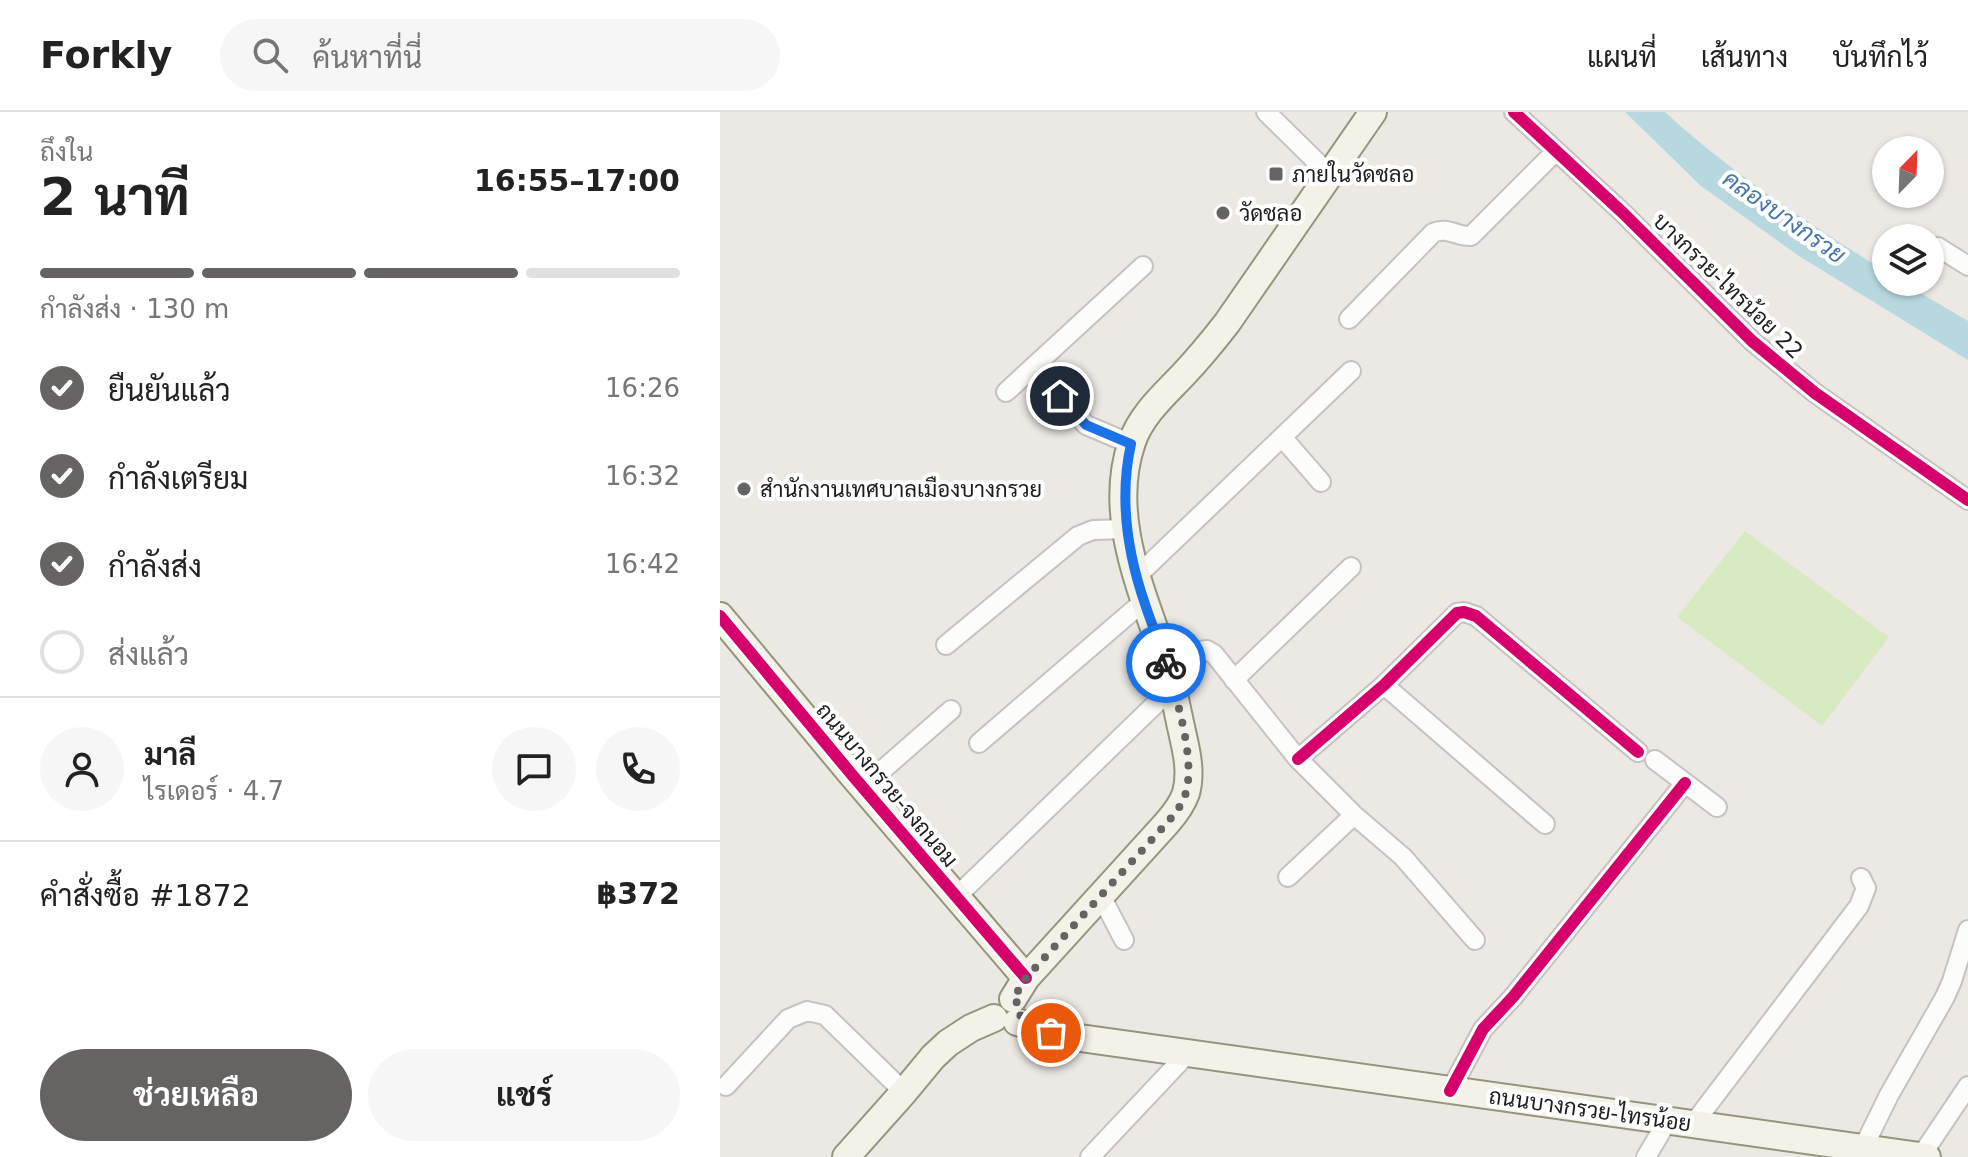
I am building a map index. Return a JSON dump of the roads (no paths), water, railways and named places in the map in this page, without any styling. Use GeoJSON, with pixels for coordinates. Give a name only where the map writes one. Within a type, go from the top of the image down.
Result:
{"type":"FeatureCollection","features":[{"type":"Feature","properties":{"kind":"main road"},"geometry":{"type":"LineString","coordinates":[[1012,1004],[1101,896],[1166,824],[1185,796],[1189,762],[1173,687],[1140,589],[1126,529],[1124,486],[1131,444],[1147,414],[1227,323],[1373,112]]}},
{"type":"Feature","properties":{"kind":"main road","name":"ถนนบางกรวย-จงถนอม"},"geometry":{"type":"LineString","coordinates":[[720,616],[956,897],[1012,1004]]}},
{"type":"Feature","properties":{"kind":"main road"},"geometry":{"type":"LineString","coordinates":[[846,1157],[948,1043],[1012,1004],[1027,1001],[1034,1015],[1055,1034]]}},
{"type":"Feature","properties":{"kind":"main road","name":"ถนนบางกรวย-ไทรน้อย"},"geometry":{"type":"LineString","coordinates":[[1012,1004],[1055,1034],[1681,1122],[1858,1151],[1927,1157]]}},
{"type":"Feature","properties":{"kind":"main road"},"geometry":{"type":"LineString","coordinates":[[963,1033],[1036,1038],[1055,1034]]}},
{"type":"Feature","properties":{"kind":"street"},"geometry":{"type":"LineString","coordinates":[[1266,112],[1330,175]]}},
{"type":"Feature","properties":{"kind":"street","name":"บางกรวย-ไทรน้อย 22"},"geometry":{"type":"LineString","coordinates":[[1514,112],[1623,213],[1752,341],[1815,393],[1968,500]]}},
{"type":"Feature","properties":{"kind":"street"},"geometry":{"type":"LineString","coordinates":[[1349,319],[1433,233],[1446,230],[1471,236],[1556,151]]}},
{"type":"Feature","properties":{"kind":"street"},"geometry":{"type":"LineString","coordinates":[[1944,251],[1968,266]]}},
{"type":"Feature","properties":{"kind":"street"},"geometry":{"type":"LineString","coordinates":[[1006,392],[1143,266]]}},
{"type":"Feature","properties":{"kind":"street"},"geometry":{"type":"LineString","coordinates":[[1036,365],[1086,425],[1131,444]]}},
{"type":"Feature","properties":{"kind":"street"},"geometry":{"type":"LineString","coordinates":[[979,743],[1140,589],[1282,437],[1351,371]]}},
{"type":"Feature","properties":{"kind":"street"},"geometry":{"type":"LineString","coordinates":[[1282,437],[1321,482]]}},
{"type":"Feature","properties":{"kind":"street"},"geometry":{"type":"LineString","coordinates":[[946,645],[1078,536],[1093,530],[1126,529]]}},
{"type":"Feature","properties":{"kind":"street"},"geometry":{"type":"LineString","coordinates":[[1234,680],[1351,567]]}},
{"type":"Feature","properties":{"kind":"street"},"geometry":{"type":"LineString","coordinates":[[1298,759],[1384,685],[1457,613],[1464,612],[1476,616],[1646,756],[1717,807]]}},
{"type":"Feature","properties":{"kind":"street"},"geometry":{"type":"LineString","coordinates":[[1164,656],[1207,650],[1214,654],[1298,759],[1354,815],[1403,857],[1475,940]]}},
{"type":"Feature","properties":{"kind":"street"},"geometry":{"type":"LineString","coordinates":[[1384,685],[1545,824]]}},
{"type":"Feature","properties":{"kind":"street"},"geometry":{"type":"LineString","coordinates":[[956,897],[1173,687]]}},
{"type":"Feature","properties":{"kind":"street"},"geometry":{"type":"LineString","coordinates":[[863,787],[951,710]]}},
{"type":"Feature","properties":{"kind":"street"},"geometry":{"type":"LineString","coordinates":[[1450,1091],[1483,1029],[1513,997],[1685,783]]}},
{"type":"Feature","properties":{"kind":"street"},"geometry":{"type":"LineString","coordinates":[[1288,877],[1354,815]]}},
{"type":"Feature","properties":{"kind":"street"},"geometry":{"type":"LineString","coordinates":[[1646,1157],[1681,1122],[1859,906],[1866,888],[1861,878]]}},
{"type":"Feature","properties":{"kind":"street"},"geometry":{"type":"LineString","coordinates":[[1101,896],[1124,940]]}},
{"type":"Feature","properties":{"kind":"street"},"geometry":{"type":"LineString","coordinates":[[1858,1151],[1945,997],[1968,930]]}},
{"type":"Feature","properties":{"kind":"street"},"geometry":{"type":"LineString","coordinates":[[726,1086],[788,1019],[807,1011],[825,1015],[904,1092]]}},
{"type":"Feature","properties":{"kind":"street"},"geometry":{"type":"LineString","coordinates":[[1090,1157],[1188,1053]]}},
{"type":"Feature","properties":{"kind":"street"},"geometry":{"type":"LineString","coordinates":[[1906,1155],[1968,1086]]}},
{"type":"Feature","properties":{"kind":"water","name":"คลองบางกรวย"},"geometry":{"type":"Polygon","coordinates":[[[1625,112],[1665,112],[1744,177],[1872,263],[1872,296],[1926,296],[1968,321],[1968,360],[1799,256],[1701,186],[1625,112]]]}},
{"type":"Feature","properties":{"kind":"place","name":"ภายในวัดชลอ"},"geometry":{"type":"Point","coordinates":[1276,174]}},
{"type":"Feature","properties":{"kind":"place","name":"วัดชลอ"},"geometry":{"type":"Point","coordinates":[1223,213]}},
{"type":"Feature","properties":{"kind":"place","name":"สำนักงานเทศบาลเมืองบางกรวย"},"geometry":{"type":"Point","coordinates":[744,489]}}]}
